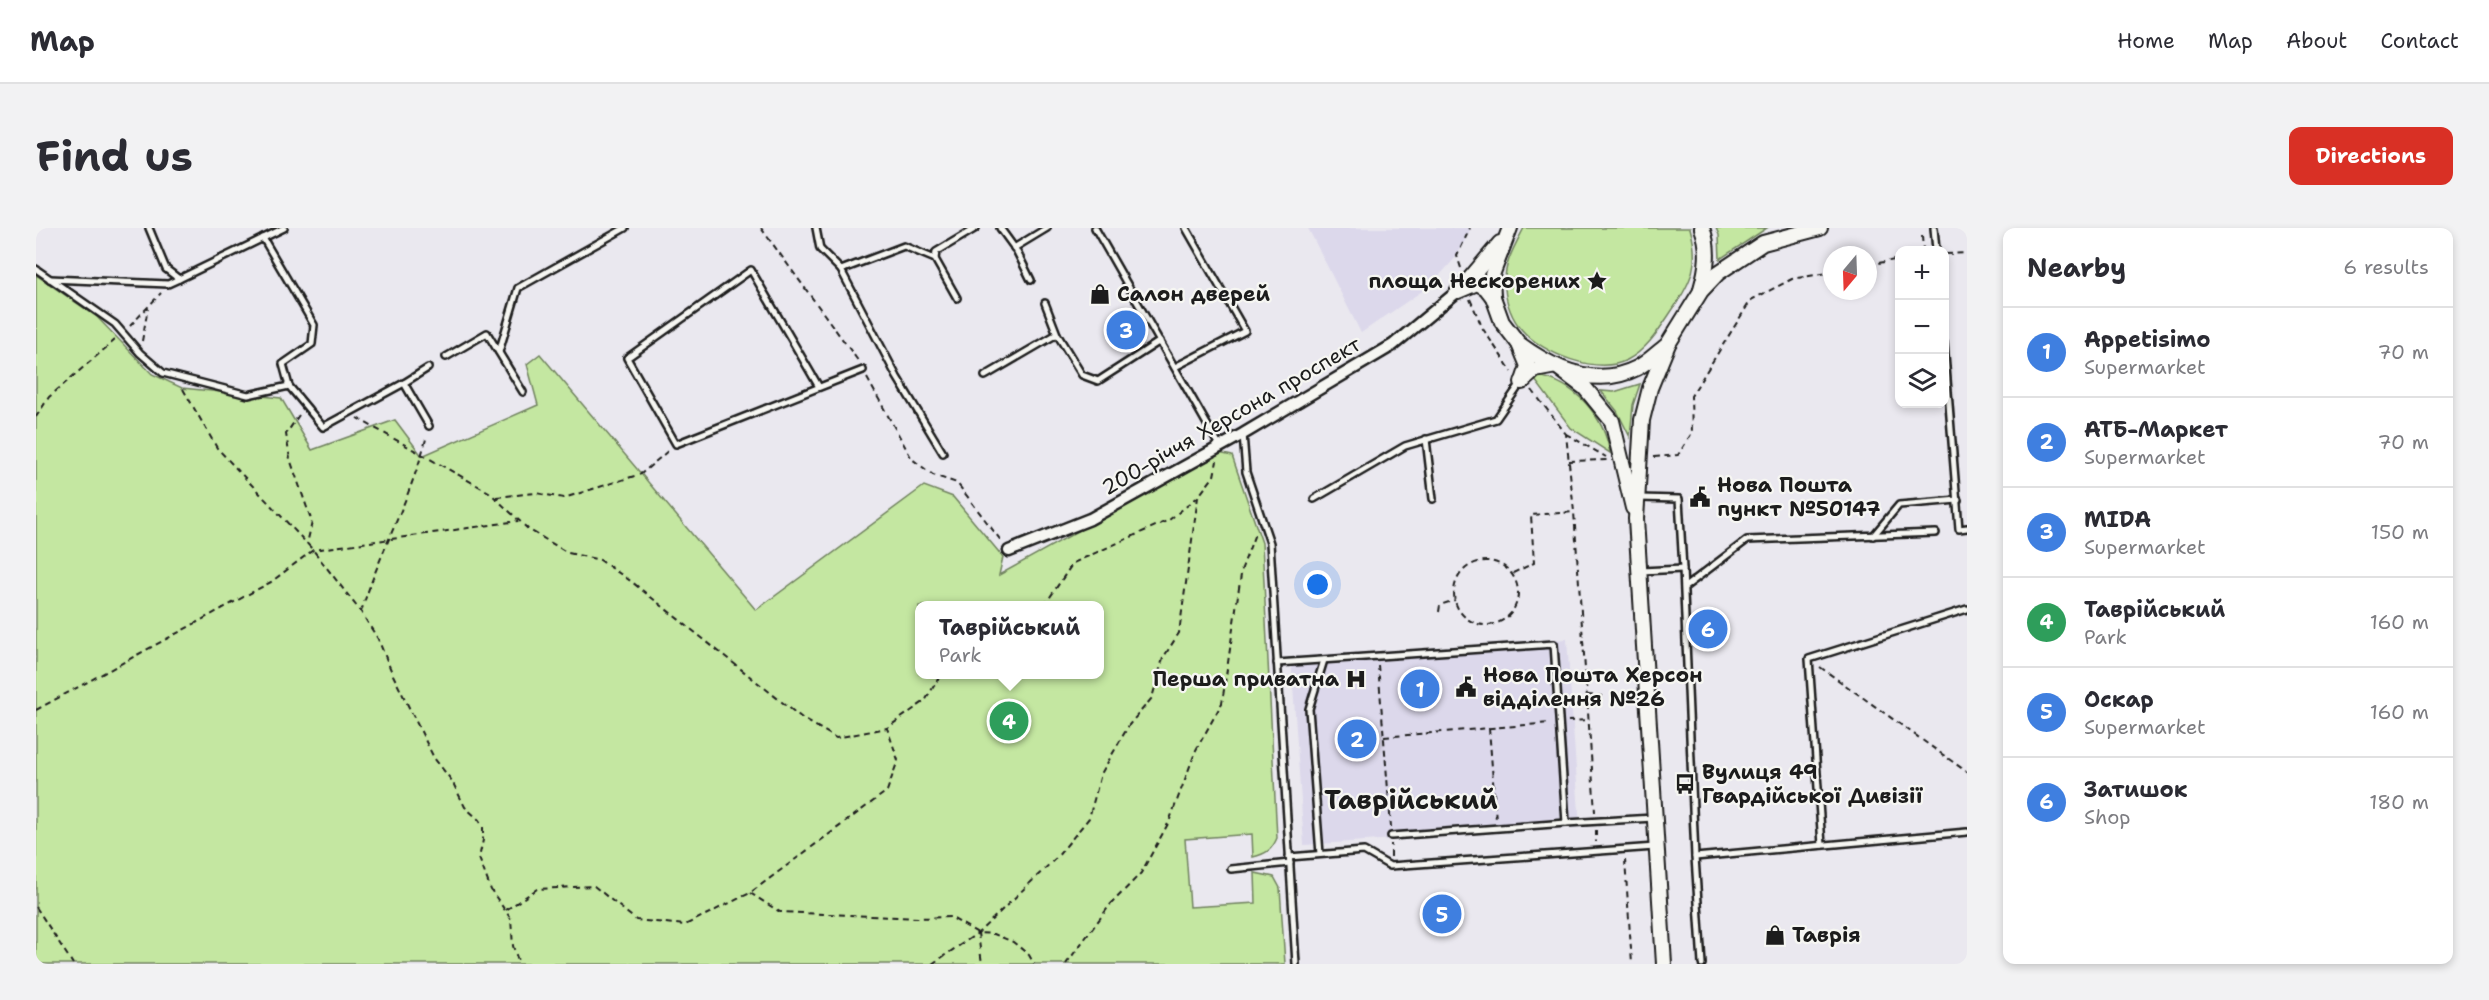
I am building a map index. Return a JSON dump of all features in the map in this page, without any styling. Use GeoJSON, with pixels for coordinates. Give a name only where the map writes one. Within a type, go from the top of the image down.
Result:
{"type":"FeatureCollection","features":[{"type":"Feature","properties":{"kind":"street"},"geometry":{"type":"LineString","coordinates":[[1701,291],[1707,269],[1707,242],[1702,228]]}},
{"type":"Feature","properties":{"kind":"street"},"geometry":{"type":"LineString","coordinates":[[1664,964],[1636,519],[1642,420],[1650,388],[1668,344],[1701,291],[1718,273],[1763,243],[1820,228]]}},
{"type":"Feature","properties":{"kind":"street"},"geometry":{"type":"LineString","coordinates":[[1458,291],[1507,234]]}},
{"type":"Feature","properties":{"kind":"street"},"geometry":{"type":"LineString","coordinates":[[1507,234],[1492,275],[1493,297],[1502,322],[1519,345],[1528,366],[1522,382]]}},
{"type":"Feature","properties":{"kind":"street"},"geometry":{"type":"LineString","coordinates":[[1458,291],[1477,284],[1486,288],[1493,297]]}},
{"type":"Feature","properties":{"kind":"street","name":"200-річчя Херсона проспект"},"geometry":{"type":"LineString","coordinates":[[1009,551],[1090,519],[1243,434],[1393,345],[1458,291]]}},
{"type":"Feature","properties":{"kind":"street"},"geometry":{"type":"LineString","coordinates":[[1519,345],[1536,357],[1586,377],[1611,377],[1637,368],[1668,344]]}},
{"type":"Feature","properties":{"kind":"street"},"geometry":{"type":"LineString","coordinates":[[1522,382],[1535,370],[1556,366],[1585,388],[1612,421],[1636,519]]}},
{"type":"Feature","properties":{"kind":"lane"},"geometry":{"type":"LineString","coordinates":[[148,228],[166,269],[179,279]]}},
{"type":"Feature","properties":{"kind":"lane"},"geometry":{"type":"LineString","coordinates":[[50,279],[168,284],[284,228]]}},
{"type":"Feature","properties":{"kind":"lane"},"geometry":{"type":"LineString","coordinates":[[499,352],[518,288],[625,228]]}},
{"type":"Feature","properties":{"kind":"lane"},"geometry":{"type":"LineString","coordinates":[[816,228],[820,249],[841,270],[897,377],[943,453]]}},
{"type":"Feature","properties":{"kind":"lane"},"geometry":{"type":"LineString","coordinates":[[957,298],[935,259],[936,252],[976,228]]}},
{"type":"Feature","properties":{"kind":"lane"},"geometry":{"type":"LineString","coordinates":[[1000,228],[1031,279]]}},
{"type":"Feature","properties":{"kind":"lane"},"geometry":{"type":"LineString","coordinates":[[1014,248],[1047,228]]}},
{"type":"Feature","properties":{"kind":"lane"},"geometry":{"type":"LineString","coordinates":[[1095,228],[1220,447]]}},
{"type":"Feature","properties":{"kind":"lane"},"geometry":{"type":"LineString","coordinates":[[1175,367],[1245,331],[1186,228]]}},
{"type":"Feature","properties":{"kind":"lane"},"geometry":{"type":"LineString","coordinates":[[1934,228],[1936,246]]}},
{"type":"Feature","properties":{"kind":"lane"},"geometry":{"type":"LineString","coordinates":[[263,238],[314,325],[312,344],[283,364],[290,386],[323,427],[428,368]]}},
{"type":"Feature","properties":{"kind":"lane"},"geometry":{"type":"LineString","coordinates":[[841,270],[904,246],[935,259]]}},
{"type":"Feature","properties":{"kind":"lane"},"geometry":{"type":"LineString","coordinates":[[36,269],[115,324],[140,353],[163,373],[248,395],[290,386]]}},
{"type":"Feature","properties":{"kind":"lane"},"geometry":{"type":"LineString","coordinates":[[819,387],[751,270],[627,358],[676,444],[863,370]]}},
{"type":"Feature","properties":{"kind":"lane"},"geometry":{"type":"LineString","coordinates":[[1045,303],[1057,334],[1082,375],[1098,381],[1160,341]]}},
{"type":"Feature","properties":{"kind":"lane"},"geometry":{"type":"LineString","coordinates":[[446,357],[487,333],[523,392]]}},
{"type":"Feature","properties":{"kind":"lane"},"geometry":{"type":"LineString","coordinates":[[986,376],[1057,334]]}},
{"type":"Feature","properties":{"kind":"lane"},"geometry":{"type":"LineString","coordinates":[[1945,354],[1959,529],[1967,528]]}},
{"type":"Feature","properties":{"kind":"lane"},"geometry":{"type":"LineString","coordinates":[[1314,499],[1405,446],[1496,419],[1522,382]]}},
{"type":"Feature","properties":{"kind":"lane"},"geometry":{"type":"LineString","coordinates":[[404,383],[429,426]]}},
{"type":"Feature","properties":{"kind":"lane"},"geometry":{"type":"LineString","coordinates":[[1243,434],[1246,472],[1270,543],[1296,964]]}},
{"type":"Feature","properties":{"kind":"lane"},"geometry":{"type":"LineString","coordinates":[[1426,439],[1433,499]]}},
{"type":"Feature","properties":{"kind":"lane"},"geometry":{"type":"LineString","coordinates":[[1638,498],[1679,499],[1702,964]]}},
{"type":"Feature","properties":{"kind":"lane"},"geometry":{"type":"LineString","coordinates":[[1873,536],[1899,505],[1958,500]]}},
{"type":"Feature","properties":{"kind":"lane"},"geometry":{"type":"LineString","coordinates":[[1685,587],[1747,540],[1936,533]]}},
{"type":"Feature","properties":{"kind":"lane"},"geometry":{"type":"LineString","coordinates":[[1639,571],[1683,569]]}},
{"type":"Feature","properties":{"kind":"lane"},"geometry":{"type":"LineString","coordinates":[[1822,845],[1809,659],[1967,609]]}},
{"type":"Feature","properties":{"kind":"lane"},"geometry":{"type":"LineString","coordinates":[[1277,663],[1554,644],[1566,824]]}},
{"type":"Feature","properties":{"kind":"lane"},"geometry":{"type":"LineString","coordinates":[[1320,854],[1309,709],[1323,660]]}},
{"type":"Feature","properties":{"kind":"lane"},"geometry":{"type":"LineString","coordinates":[[1391,836],[1655,818]]}},
{"type":"Feature","properties":{"kind":"lane"},"geometry":{"type":"LineString","coordinates":[[1695,857],[1967,832]]}},
{"type":"Feature","properties":{"kind":"lane"},"geometry":{"type":"LineString","coordinates":[[1231,869],[1320,854],[1364,851],[1390,866],[1657,847]]}},
{"type":"Feature","properties":{"kind":"path"},"geometry":{"type":"LineString","coordinates":[[761,228],[863,370],[912,459],[933,475],[957,483],[1009,551]]}},
{"type":"Feature","properties":{"kind":"path"},"geometry":{"type":"LineString","coordinates":[[1457,256],[1470,228]]}},
{"type":"Feature","properties":{"kind":"path"},"geometry":{"type":"LineString","coordinates":[[1922,236],[1923,246]]}},
{"type":"Feature","properties":{"kind":"path"},"geometry":{"type":"LineString","coordinates":[[1949,254],[1967,253]]}},
{"type":"Feature","properties":{"kind":"path"},"geometry":{"type":"LineString","coordinates":[[1877,263],[1895,260]]}},
{"type":"Feature","properties":{"kind":"path"},"geometry":{"type":"LineString","coordinates":[[1654,457],[1678,455],[1692,433],[1691,396],[1751,300],[1792,279],[1823,274]]}},
{"type":"Feature","properties":{"kind":"path"},"geometry":{"type":"LineString","coordinates":[[36,417],[49,397],[123,333],[168,284]]}},
{"type":"Feature","properties":{"kind":"path"},"geometry":{"type":"LineString","coordinates":[[140,353],[148,308]]}},
{"type":"Feature","properties":{"kind":"path"},"geometry":{"type":"LineString","coordinates":[[175,376],[217,448],[313,550],[362,612],[378,639],[434,758],[452,781],[465,807],[483,827],[479,858],[491,890],[511,919],[513,946],[519,964]]}},
{"type":"Feature","properties":{"kind":"path"},"geometry":{"type":"LineString","coordinates":[[306,406],[286,434],[290,459],[312,522],[307,544]]}},
{"type":"Feature","properties":{"kind":"path"},"geometry":{"type":"LineString","coordinates":[[348,413],[489,492],[528,529],[568,553],[600,560],[632,582],[802,718],[836,738],[887,728],[925,701],[939,679]]}},
{"type":"Feature","properties":{"kind":"path"},"geometry":{"type":"LineString","coordinates":[[362,612],[372,578],[419,468],[429,426]]}},
{"type":"Feature","properties":{"kind":"path"},"geometry":{"type":"LineString","coordinates":[[1566,434],[1611,460],[1569,461]]}},
{"type":"Feature","properties":{"kind":"path"},"geometry":{"type":"LineString","coordinates":[[495,497],[536,493],[564,498],[641,474],[676,444]]}},
{"type":"Feature","properties":{"kind":"path"},"geometry":{"type":"LineString","coordinates":[[1047,601],[1073,563],[1169,520],[1198,496],[1215,476],[1220,447]]}},
{"type":"Feature","properties":{"kind":"path"},"geometry":{"type":"LineString","coordinates":[[932,964],[978,933],[1057,857],[1089,819],[1101,774],[1129,725],[1152,698],[1163,658],[1179,633],[1198,496]]}},
{"type":"Feature","properties":{"kind":"path"},"geometry":{"type":"LineString","coordinates":[[1512,573],[1534,563],[1532,515],[1574,512],[1596,851]]}},
{"type":"Feature","properties":{"kind":"path"},"geometry":{"type":"LineString","coordinates":[[1066,964],[1110,904],[1141,873],[1169,822],[1196,750],[1222,703],[1242,568],[1261,517]]}},
{"type":"Feature","properties":{"kind":"path"},"geometry":{"type":"LineString","coordinates":[[36,710],[271,582],[313,550],[519,521]]}},
{"type":"Feature","properties":{"kind":"path"},"geometry":{"type":"LineString","coordinates":[[1495,562],[1512,573],[1517,583],[1516,605],[1511,614],[1492,625],[1481,625],[1471,621],[1462,614],[1455,600],[1455,586],[1459,576],[1475,564],[1495,562]]}},
{"type":"Feature","properties":{"kind":"path"},"geometry":{"type":"LineString","coordinates":[[1439,612],[1440,605],[1455,600]]}},
{"type":"Feature","properties":{"kind":"path"},"geometry":{"type":"LineString","coordinates":[[1378,656],[1391,836],[1390,866]]}},
{"type":"Feature","properties":{"kind":"path"},"geometry":{"type":"LineString","coordinates":[[1809,659],[1967,772]]}},
{"type":"Feature","properties":{"kind":"path"},"geometry":{"type":"LineString","coordinates":[[1587,695],[1602,696]]}},
{"type":"Feature","properties":{"kind":"path"},"geometry":{"type":"LineString","coordinates":[[1559,722],[1589,720]]}},
{"type":"Feature","properties":{"kind":"path"},"geometry":{"type":"LineString","coordinates":[[1384,737],[1544,723]]}},
{"type":"Feature","properties":{"kind":"path"},"geometry":{"type":"LineString","coordinates":[[506,910],[537,889],[594,886],[636,920],[685,925],[750,893],[887,791],[898,760],[887,728]]}},
{"type":"Feature","properties":{"kind":"path"},"geometry":{"type":"LineString","coordinates":[[1489,728],[1497,828]]}},
{"type":"Feature","properties":{"kind":"path"},"geometry":{"type":"LineString","coordinates":[[1625,860],[1632,964]]}},
{"type":"Feature","properties":{"kind":"path"},"geometry":{"type":"LineString","coordinates":[[750,893],[780,912],[918,918],[950,917],[978,933],[994,934],[1013,942],[1029,955],[1034,964]]}},
{"type":"Feature","properties":{"kind":"path"},"geometry":{"type":"LineString","coordinates":[[36,908],[73,964]]}},
{"type":"Feature","properties":{"kind":"path"},"geometry":{"type":"LineString","coordinates":[[978,933],[982,964]]}},
{"type":"Feature","properties":{"kind":"shaded area"},"geometry":{"type":"Polygon","coordinates":[[[1308,228],[1471,228],[1457,256],[1431,285],[1361,333],[1308,228]]]}},
{"type":"Feature","properties":{"kind":"shaded area"},"geometry":{"type":"Polygon","coordinates":[[[1567,639],[1580,827],[1304,845],[1291,657],[1567,639]]]}},
{"type":"Feature","properties":{"kind":"green space"},"geometry":{"type":"Polygon","coordinates":[[[1524,228],[1690,228],[1694,251],[1692,271],[1680,299],[1653,338],[1634,355],[1615,364],[1601,365],[1571,360],[1531,339],[1518,326],[1510,310],[1506,294],[1506,272],[1510,256],[1524,228]]]}},
{"type":"Feature","properties":{"kind":"green space"},"geometry":{"type":"Polygon","coordinates":[[[1716,228],[1767,228],[1720,259],[1719,235],[1716,228]]]}},
{"type":"Feature","properties":{"kind":"green space"},"geometry":{"type":"Polygon","coordinates":[[[36,275],[97,317],[152,374],[182,388],[281,398],[312,450],[395,420],[422,456],[538,405],[527,364],[540,354],[756,610],[924,486],[953,497],[1003,557],[999,575],[1219,453],[1232,456],[1262,543],[1277,838],[1268,851],[1253,857],[1252,834],[1185,839],[1190,907],[1256,903],[1255,873],[1274,877],[1280,888],[1285,964],[36,964],[36,275]]]}},
{"type":"Feature","properties":{"kind":"green space"},"geometry":{"type":"Polygon","coordinates":[[[1537,376],[1564,385],[1586,403],[1601,426],[1610,453],[1571,428],[1535,380],[1537,376]]]}},
{"type":"Feature","properties":{"kind":"green space"},"geometry":{"type":"Polygon","coordinates":[[[1640,384],[1633,405],[1630,437],[1617,411],[1601,391],[1614,392],[1640,384]]]}},
{"type":"Feature","properties":{"kind":"place","name":"площа Нескорених"},"geometry":{"type":"Point","coordinates":[1597,281]}},
{"type":"Feature","properties":{"kind":"place","name":"Салон дверей"},"geometry":{"type":"Point","coordinates":[1100,294]}},
{"type":"Feature","properties":{"kind":"place","name":"MIDA"},"geometry":{"type":"Point","coordinates":[1126,330]}},
{"type":"Feature","properties":{"kind":"place","name":"Нова Пошта пункт №50147"},"geometry":{"type":"Point","coordinates":[1700,497]}},
{"type":"Feature","properties":{"kind":"place","name":"Затишок"},"geometry":{"type":"Point","coordinates":[1708,629]}},
{"type":"Feature","properties":{"kind":"place","name":"Перша приватна"},"geometry":{"type":"Point","coordinates":[1356,679]}},
{"type":"Feature","properties":{"kind":"place","name":"Нова Пошта Херсон відділення №26"},"geometry":{"type":"Point","coordinates":[1466,687]}},
{"type":"Feature","properties":{"kind":"place","name":"Appetisimo"},"geometry":{"type":"Point","coordinates":[1420,689]}},
{"type":"Feature","properties":{"kind":"place","name":"Таврійський"},"geometry":{"type":"Point","coordinates":[1009,721]}},
{"type":"Feature","properties":{"kind":"place","name":"АТБ-Маркет"},"geometry":{"type":"Point","coordinates":[1357,739]}},
{"type":"Feature","properties":{"kind":"place","name":"Вулиця 49 Гвардійської Дивізії"},"geometry":{"type":"Point","coordinates":[1685,784]}},
{"type":"Feature","properties":{"kind":"place","name":"Оскар"},"geometry":{"type":"Point","coordinates":[1442,914]}},
{"type":"Feature","properties":{"kind":"place","name":"Таврія"},"geometry":{"type":"Point","coordinates":[1775,935]}},
{"type":"Feature","properties":{"kind":"district","name":"Таврійський"},"geometry":{"type":"Point","coordinates":[1411,799]}}]}
